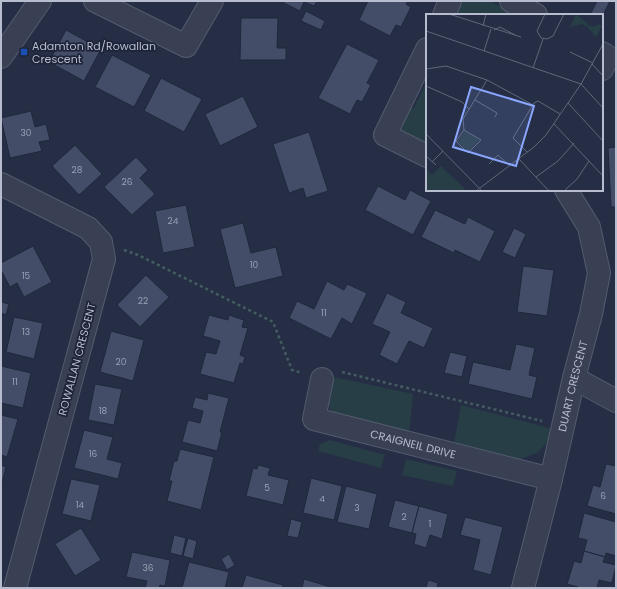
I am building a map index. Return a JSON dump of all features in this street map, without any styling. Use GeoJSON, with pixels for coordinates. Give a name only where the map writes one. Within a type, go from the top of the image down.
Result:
{"type":"FeatureCollection","features":[{"type":"Feature","properties":{"kind":"street"},"geometry":{"type":"LineString","coordinates":[[1,57],[40,1]]}},
{"type":"Feature","properties":{"kind":"street"},"geometry":{"type":"LineString","coordinates":[[95,1],[186,46],[212,1]]}},
{"type":"Feature","properties":{"kind":"street"},"geometry":{"type":"LineString","coordinates":[[444,14],[450,1]]}},
{"type":"Feature","properties":{"kind":"street"},"geometry":{"type":"LineString","coordinates":[[511,1],[534,14]]}},
{"type":"Feature","properties":{"kind":"street"},"geometry":{"type":"LineString","coordinates":[[426,51],[385,135],[426,156]]}},
{"type":"Feature","properties":{"kind":"street"},"geometry":{"type":"LineString","coordinates":[[603,54],[608,57],[603,67]]}},
{"type":"Feature","properties":{"kind":"street"},"geometry":{"type":"LineString","coordinates":[[1,184],[88,228],[101,242]]}},
{"type":"Feature","properties":{"kind":"street","name":"DUART CRESCENT"},"geometry":{"type":"LineString","coordinates":[[523,588],[591,314],[599,273],[589,227],[567,191]]}},
{"type":"Feature","properties":{"kind":"street","name":"ROWALLAN CRESCENT"},"geometry":{"type":"LineString","coordinates":[[15,588],[104,259],[101,242]]}},
{"type":"Feature","properties":{"kind":"street"},"geometry":{"type":"LineString","coordinates":[[574,378],[616,400]]}},
{"type":"Feature","properties":{"kind":"street","name":"CRAIGNEIL DRIVE"},"geometry":{"type":"LineString","coordinates":[[322,379],[314,419],[551,479]]}},
{"type":"Feature","properties":{"kind":"path"},"geometry":{"type":"LineString","coordinates":[[101,242],[138,255],[272,322],[292,370],[322,379],[338,371],[563,426]]}},
{"type":"Feature","properties":{"kind":"shaded area"},"geometry":{"type":"Polygon","coordinates":[[[459,1],[490,1],[514,14],[457,14],[456,10],[459,1]]]}},
{"type":"Feature","properties":{"kind":"shaded area"},"geometry":{"type":"Polygon","coordinates":[[[426,83],[426,148],[401,136],[398,127],[404,111],[414,108],[426,83]]]}},
{"type":"Feature","properties":{"kind":"shaded area"},"geometry":{"type":"Polygon","coordinates":[[[334,377],[413,394],[409,433],[335,417],[329,402],[334,377]]]}},
{"type":"Feature","properties":{"kind":"shaded area"},"geometry":{"type":"Polygon","coordinates":[[[461,405],[553,429],[546,444],[537,453],[518,460],[454,443],[461,405]]]}},
{"type":"Feature","properties":{"kind":"shaded area"},"geometry":{"type":"Polygon","coordinates":[[[330,440],[385,455],[381,468],[318,451],[320,444],[330,440]]]}},
{"type":"Feature","properties":{"kind":"shaded area"},"geometry":{"type":"Polygon","coordinates":[[[406,459],[457,471],[453,486],[402,475],[406,459]]]}},
{"type":"Feature","properties":{"kind":"building"},"geometry":{"type":"Polygon","coordinates":[[[280,1],[317,1],[314,6],[304,2],[300,11],[280,1]]]}},
{"type":"Feature","properties":{"kind":"building"},"geometry":{"type":"Polygon","coordinates":[[[368,1],[408,1],[406,4],[411,7],[401,27],[396,25],[390,36],[359,20],[368,1]]]}},
{"type":"Feature","properties":{"kind":"building"},"geometry":{"type":"Polygon","coordinates":[[[597,1],[610,1],[603,15],[590,14],[597,1]]]}},
{"type":"Feature","properties":{"kind":"building"},"geometry":{"type":"Polygon","coordinates":[[[306,11],[325,21],[321,30],[301,21],[306,11]]]}},
{"type":"Feature","properties":{"kind":"building"},"geometry":{"type":"Polygon","coordinates":[[[241,18],[278,18],[277,48],[286,48],[286,60],[240,60],[241,18]]]}},
{"type":"Feature","properties":{"kind":"building"},"geometry":{"type":"Polygon","coordinates":[[[66,30],[101,49],[84,81],[49,62],[66,30]]]}},
{"type":"Feature","properties":{"kind":"building"},"geometry":{"type":"Polygon","coordinates":[[[347,44],[379,60],[367,83],[371,85],[362,102],[357,100],[350,114],[318,98],[347,44]]]}},
{"type":"Feature","properties":{"kind":"building"},"geometry":{"type":"Polygon","coordinates":[[[112,55],[151,75],[134,107],[95,87],[112,55]]]}},
{"type":"Feature","properties":{"kind":"building"},"geometry":{"type":"Polygon","coordinates":[[[161,78],[202,99],[184,132],[144,111],[161,78]]]}},
{"type":"Feature","properties":{"kind":"building"},"geometry":{"type":"Polygon","coordinates":[[[243,96],[258,127],[220,146],[205,114],[243,96]]]}},
{"type":"Feature","properties":{"kind":"building"},"geometry":{"type":"Polygon","coordinates":[[[31,111],[35,127],[46,124],[50,140],[39,142],[42,151],[10,158],[1,118],[31,111]]]}},
{"type":"Feature","properties":{"kind":"building"},"geometry":{"type":"Polygon","coordinates":[[[309,132],[328,191],[306,198],[303,188],[289,193],[273,144],[309,132]]]}},
{"type":"Feature","properties":{"kind":"building"},"geometry":{"type":"Polygon","coordinates":[[[75,145],[102,174],[79,195],[52,166],[75,145]]]}},
{"type":"Feature","properties":{"kind":"building"},"geometry":{"type":"Polygon","coordinates":[[[616,147],[616,207],[611,207],[608,148],[616,147]]]}},
{"type":"Feature","properties":{"kind":"building"},"geometry":{"type":"Polygon","coordinates":[[[136,157],[148,170],[140,178],[155,194],[132,215],[104,187],[136,157]]]}},
{"type":"Feature","properties":{"kind":"building"},"geometry":{"type":"Polygon","coordinates":[[[378,186],[405,200],[410,190],[431,201],[413,235],[365,210],[378,186]]]}},
{"type":"Feature","properties":{"kind":"building"},"geometry":{"type":"Polygon","coordinates":[[[186,205],[195,247],[163,253],[155,211],[186,205]]]}},
{"type":"Feature","properties":{"kind":"building"},"geometry":{"type":"Polygon","coordinates":[[[435,210],[465,224],[468,217],[495,231],[480,262],[455,250],[454,253],[421,237],[435,210]]]}},
{"type":"Feature","properties":{"kind":"building"},"geometry":{"type":"Polygon","coordinates":[[[243,223],[251,253],[276,247],[283,276],[235,288],[220,229],[243,223]]]}},
{"type":"Feature","properties":{"kind":"building"},"geometry":{"type":"Polygon","coordinates":[[[514,228],[526,234],[515,258],[502,252],[514,228]]]}},
{"type":"Feature","properties":{"kind":"building"},"geometry":{"type":"Polygon","coordinates":[[[33,246],[52,282],[24,297],[17,283],[10,287],[1,270],[1,263],[33,246]]]}},
{"type":"Feature","properties":{"kind":"building"},"geometry":{"type":"Polygon","coordinates":[[[523,266],[554,270],[547,316],[517,312],[523,266]]]}},
{"type":"Feature","properties":{"kind":"building"},"geometry":{"type":"Polygon","coordinates":[[[146,275],[169,297],[140,327],[117,305],[146,275]]]}},
{"type":"Feature","properties":{"kind":"building"},"geometry":{"type":"Polygon","coordinates":[[[327,281],[344,290],[347,284],[367,293],[352,324],[342,318],[331,339],[289,318],[297,301],[314,309],[327,281]]]}},
{"type":"Feature","properties":{"kind":"building"},"geometry":{"type":"Polygon","coordinates":[[[387,293],[406,302],[401,313],[433,328],[424,348],[409,341],[397,364],[379,355],[390,332],[372,324],[387,293]]]}},
{"type":"Feature","properties":{"kind":"building"},"geometry":{"type":"Polygon","coordinates":[[[1,302],[9,304],[6,315],[1,313],[1,302]]]}},
{"type":"Feature","properties":{"kind":"building"},"geometry":{"type":"Polygon","coordinates":[[[209,315],[228,320],[229,315],[244,320],[242,327],[248,328],[240,355],[245,357],[243,364],[240,363],[234,383],[200,374],[206,352],[216,354],[220,341],[203,336],[209,315]]]}},
{"type":"Feature","properties":{"kind":"building"},"geometry":{"type":"Polygon","coordinates":[[[14,317],[43,323],[34,359],[6,352],[14,317]]]}},
{"type":"Feature","properties":{"kind":"building"},"geometry":{"type":"Polygon","coordinates":[[[111,331],[144,340],[133,381],[100,372],[111,331]]]}},
{"type":"Feature","properties":{"kind":"building"},"geometry":{"type":"Polygon","coordinates":[[[516,344],[535,348],[529,375],[537,377],[532,399],[468,384],[473,362],[510,370],[516,344]]]}},
{"type":"Feature","properties":{"kind":"building"},"geometry":{"type":"Polygon","coordinates":[[[450,352],[467,356],[462,377],[444,373],[450,352]]]}},
{"type":"Feature","properties":{"kind":"building"},"geometry":{"type":"Polygon","coordinates":[[[1,366],[31,373],[23,408],[1,403],[1,366]]]}},
{"type":"Feature","properties":{"kind":"building"},"geometry":{"type":"Polygon","coordinates":[[[95,384],[122,389],[114,425],[88,420],[95,384]]]}},
{"type":"Feature","properties":{"kind":"building"},"geometry":{"type":"Polygon","coordinates":[[[208,393],[229,398],[220,432],[222,432],[217,451],[182,442],[188,420],[200,423],[203,411],[192,408],[195,397],[207,400],[208,393]]]}},
{"type":"Feature","properties":{"kind":"building"},"geometry":{"type":"Polygon","coordinates":[[[1,415],[18,419],[7,457],[1,455],[1,415]]]}},
{"type":"Feature","properties":{"kind":"building"},"geometry":{"type":"Polygon","coordinates":[[[84,430],[113,437],[107,459],[122,463],[118,479],[74,468],[84,430]]]}},
{"type":"Feature","properties":{"kind":"building"},"geometry":{"type":"Polygon","coordinates":[[[180,449],[214,457],[201,510],[167,501],[172,481],[169,481],[174,461],[177,461],[180,449]]]}},
{"type":"Feature","properties":{"kind":"building"},"geometry":{"type":"Polygon","coordinates":[[[606,464],[616,466],[616,514],[587,506],[593,485],[600,487],[606,464]]]}},
{"type":"Feature","properties":{"kind":"building"},"geometry":{"type":"Polygon","coordinates":[[[1,465],[6,467],[1,487],[1,465]]]}},
{"type":"Feature","properties":{"kind":"building"},"geometry":{"type":"Polygon","coordinates":[[[258,465],[270,468],[268,475],[289,480],[283,505],[246,496],[253,468],[257,469],[258,465]]]}},
{"type":"Feature","properties":{"kind":"building"},"geometry":{"type":"Polygon","coordinates":[[[311,478],[342,486],[334,520],[303,513],[311,478]]]}},
{"type":"Feature","properties":{"kind":"building"},"geometry":{"type":"Polygon","coordinates":[[[71,479],[100,485],[91,521],[62,514],[71,479]]]}},
{"type":"Feature","properties":{"kind":"building"},"geometry":{"type":"Polygon","coordinates":[[[346,486],[377,494],[369,529],[337,522],[346,486]]]}},
{"type":"Feature","properties":{"kind":"building"},"geometry":{"type":"Polygon","coordinates":[[[395,500],[419,506],[412,533],[388,527],[395,500]]]}},
{"type":"Feature","properties":{"kind":"building"},"geometry":{"type":"Polygon","coordinates":[[[419,506],[448,514],[442,539],[430,535],[426,548],[414,544],[416,534],[412,533],[419,506]]]}},
{"type":"Feature","properties":{"kind":"building"},"geometry":{"type":"Polygon","coordinates":[[[584,513],[616,522],[616,556],[606,553],[605,557],[584,551],[587,540],[578,538],[584,513]]]}},
{"type":"Feature","properties":{"kind":"building"},"geometry":{"type":"Polygon","coordinates":[[[465,517],[503,527],[491,575],[473,570],[480,540],[460,535],[465,517]]]}},
{"type":"Feature","properties":{"kind":"building"},"geometry":{"type":"Polygon","coordinates":[[[291,519],[302,522],[298,538],[287,536],[291,519]]]}},
{"type":"Feature","properties":{"kind":"building"},"geometry":{"type":"Polygon","coordinates":[[[81,528],[101,560],[75,576],[55,544],[81,528]]]}},
{"type":"Feature","properties":{"kind":"building"},"geometry":{"type":"Polygon","coordinates":[[[174,535],[186,538],[182,556],[170,553],[174,535]]]}},
{"type":"Feature","properties":{"kind":"building"},"geometry":{"type":"Polygon","coordinates":[[[188,538],[197,541],[193,559],[183,556],[188,538]]]}},
{"type":"Feature","properties":{"kind":"building"},"geometry":{"type":"Polygon","coordinates":[[[584,551],[605,557],[603,562],[616,565],[612,583],[599,580],[597,588],[578,588],[567,584],[574,561],[581,563],[584,551]]]}},
{"type":"Feature","properties":{"kind":"building"},"geometry":{"type":"Polygon","coordinates":[[[132,552],[170,560],[165,586],[160,585],[159,588],[145,588],[147,581],[126,577],[132,552]]]}},
{"type":"Feature","properties":{"kind":"building"},"geometry":{"type":"Polygon","coordinates":[[[229,554],[235,565],[227,570],[221,559],[229,554]]]}},
{"type":"Feature","properties":{"kind":"building"},"geometry":{"type":"Polygon","coordinates":[[[189,562],[229,572],[225,588],[182,588],[189,562]]]}},
{"type":"Feature","properties":{"kind":"building"},"geometry":{"type":"Polygon","coordinates":[[[246,575],[283,585],[282,588],[242,588],[246,575]]]}},
{"type":"Feature","properties":{"kind":"building"},"geometry":{"type":"Polygon","coordinates":[[[304,579],[334,588],[302,588],[304,579]]]}},
{"type":"Feature","properties":{"kind":"building"},"geometry":{"type":"Polygon","coordinates":[[[428,580],[438,583],[437,588],[426,588],[428,580]]]}},
{"type":"Feature","properties":{"kind":"place","name":"Adamton Rd/Rowallan Crescent"},"geometry":{"type":"Point","coordinates":[24,52]}}]}
